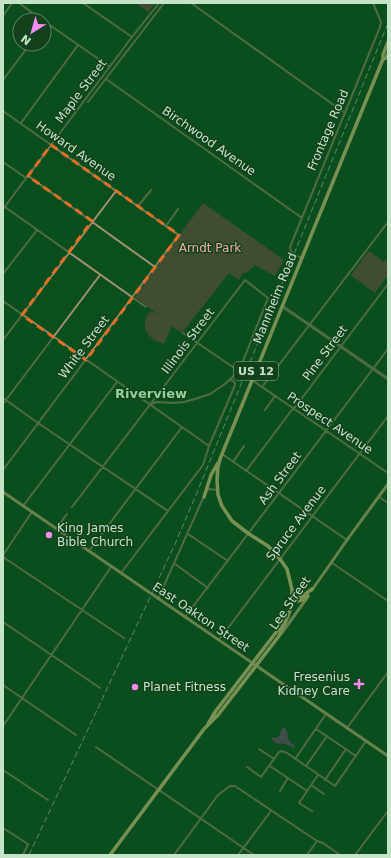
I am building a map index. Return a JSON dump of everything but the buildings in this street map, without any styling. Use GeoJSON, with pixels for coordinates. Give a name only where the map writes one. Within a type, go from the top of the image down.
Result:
{"type":"FeatureCollection","features":[{"type":"Feature","properties":{"kind":"main road","name":"Mannheim Road"},"geometry":{"type":"LineString","coordinates":[[288,616],[292,604],[292,590],[286,569],[277,555],[268,546],[238,526],[229,517],[220,501],[217,474],[220,459],[383,59],[382,56],[388,42]]}},
{"type":"Feature","properties":{"kind":"main road","name":"Mannheim Road"},"geometry":{"type":"LineString","coordinates":[[383,59],[386,58],[388,54]]}},
{"type":"Feature","properties":{"kind":"main road"},"geometry":{"type":"LineString","coordinates":[[204,497],[211,475],[220,459]]}},
{"type":"Feature","properties":{"kind":"main road","name":"Lee Street"},"geometry":{"type":"LineString","coordinates":[[204,729],[218,715],[279,636],[388,484]]}},
{"type":"Feature","properties":{"kind":"main road","name":"East Oakton Street"},"geometry":{"type":"LineString","coordinates":[[3,492],[388,756]]}},
{"type":"Feature","properties":{"kind":"main road"},"geometry":{"type":"LineString","coordinates":[[292,599],[303,596],[312,589]]}},
{"type":"Feature","properties":{"kind":"main road"},"geometry":{"type":"LineString","coordinates":[[292,599],[300,601],[308,596]]}},
{"type":"Feature","properties":{"kind":"main road","name":"Lee Street"},"geometry":{"type":"LineString","coordinates":[[110,855],[215,712],[288,616]]}},
{"type":"Feature","properties":{"kind":"main road","name":"US 12"},"geometry":{"type":"LineString","coordinates":[[279,636],[288,616]]}},
{"type":"Feature","properties":{"kind":"street"},"geometry":{"type":"LineString","coordinates":[[3,16],[12,3]]}},
{"type":"Feature","properties":{"kind":"street"},"geometry":{"type":"LineString","coordinates":[[19,3],[32,12]]}},
{"type":"Feature","properties":{"kind":"street"},"geometry":{"type":"LineString","coordinates":[[83,3],[132,37]]}},
{"type":"Feature","properties":{"kind":"street","name":"Maple Street"},"geometry":{"type":"LineString","coordinates":[[4,208],[159,3]]}},
{"type":"Feature","properties":{"kind":"street","name":"Maple Street"},"geometry":{"type":"LineString","coordinates":[[88,102],[164,3]]}},
{"type":"Feature","properties":{"kind":"street"},"geometry":{"type":"LineString","coordinates":[[191,3],[345,113]]}},
{"type":"Feature","properties":{"kind":"street","name":"Frontage Road"},"geometry":{"type":"LineString","coordinates":[[302,258],[292,253],[290,251],[290,247],[380,27],[381,22],[373,3]]}},
{"type":"Feature","properties":{"kind":"street"},"geometry":{"type":"LineString","coordinates":[[52,27],[110,67]]}},
{"type":"Feature","properties":{"kind":"street"},"geometry":{"type":"LineString","coordinates":[[21,123],[78,45]]}},
{"type":"Feature","properties":{"kind":"street"},"geometry":{"type":"LineString","coordinates":[[3,80],[24,52]]}},
{"type":"Feature","properties":{"kind":"street","name":"Birchwood Avenue"},"geometry":{"type":"LineString","coordinates":[[106,79],[302,218]]}},
{"type":"Feature","properties":{"kind":"street","name":"Howard Avenue"},"geometry":{"type":"LineString","coordinates":[[3,111],[179,235]]}},
{"type":"Feature","properties":{"kind":"street"},"geometry":{"type":"LineString","coordinates":[[3,162],[27,177],[155,267]]}},
{"type":"Feature","properties":{"kind":"street"},"geometry":{"type":"LineString","coordinates":[[3,340],[116,190]]}},
{"type":"Feature","properties":{"kind":"street"},"geometry":{"type":"LineString","coordinates":[[138,206],[150,190]]}},
{"type":"Feature","properties":{"kind":"street"},"geometry":{"type":"LineString","coordinates":[[4,208],[146,307]]}},
{"type":"Feature","properties":{"kind":"street"},"geometry":{"type":"LineString","coordinates":[[166,226],[178,209]]}},
{"type":"Feature","properties":{"kind":"street"},"geometry":{"type":"LineString","coordinates":[[262,387],[388,222]]}},
{"type":"Feature","properties":{"kind":"street"},"geometry":{"type":"LineString","coordinates":[[3,274],[37,230]]}},
{"type":"Feature","properties":{"kind":"street","name":"White Street"},"geometry":{"type":"LineString","coordinates":[[3,470],[179,235]]}},
{"type":"Feature","properties":{"kind":"street"},"geometry":{"type":"LineString","coordinates":[[3,404],[100,275]]}},
{"type":"Feature","properties":{"kind":"street","name":"Illinois Street"},"geometry":{"type":"LineString","coordinates":[[72,507],[245,280],[268,298],[239,371]]}},
{"type":"Feature","properties":{"kind":"street","name":"Pine Street"},"geometry":{"type":"LineString","coordinates":[[246,471],[388,284]]}},
{"type":"Feature","properties":{"kind":"street"},"geometry":{"type":"LineString","coordinates":[[3,301],[209,446]]}},
{"type":"Feature","properties":{"kind":"street"},"geometry":{"type":"LineString","coordinates":[[282,306],[388,379]]}},
{"type":"Feature","properties":{"kind":"street","name":"Prospect Avenue"},"geometry":{"type":"LineString","coordinates":[[183,333],[388,473]]}},
{"type":"Feature","properties":{"kind":"street","name":"Ash Street"},"geometry":{"type":"LineString","coordinates":[[185,617],[388,349]]}},
{"type":"Feature","properties":{"kind":"street"},"geometry":{"type":"LineString","coordinates":[[150,405],[156,402],[184,402],[202,397],[217,390],[239,371]]}},
{"type":"Feature","properties":{"kind":"street"},"geometry":{"type":"LineString","coordinates":[[121,573],[202,465],[235,385],[231,379]]}},
{"type":"Feature","properties":{"kind":"street"},"geometry":{"type":"LineString","coordinates":[[23,506],[117,382]]}},
{"type":"Feature","properties":{"kind":"street"},"geometry":{"type":"LineString","coordinates":[[265,410],[275,396]]}},
{"type":"Feature","properties":{"kind":"street"},"geometry":{"type":"LineString","coordinates":[[3,398],[168,511]]}},
{"type":"Feature","properties":{"kind":"street","name":"Spruce Avenue"},"geometry":{"type":"LineString","coordinates":[[219,640],[388,416]]}},
{"type":"Feature","properties":{"kind":"street"},"geometry":{"type":"LineString","coordinates":[[89,551],[182,427]]}},
{"type":"Feature","properties":{"kind":"street"},"geometry":{"type":"LineString","coordinates":[[233,462],[244,446]]}},
{"type":"Feature","properties":{"kind":"street"},"geometry":{"type":"LineString","coordinates":[[222,454],[347,540]]}},
{"type":"Feature","properties":{"kind":"street"},"geometry":{"type":"LineString","coordinates":[[158,599],[208,489],[218,490]]}},
{"type":"Feature","properties":{"kind":"street"},"geometry":{"type":"LineString","coordinates":[[379,496],[388,503]]}},
{"type":"Feature","properties":{"kind":"street"},"geometry":{"type":"LineString","coordinates":[[32,512],[3,556],[124,638]]}},
{"type":"Feature","properties":{"kind":"street"},"geometry":{"type":"LineString","coordinates":[[56,529],[67,514]]}},
{"type":"Feature","properties":{"kind":"street"},"geometry":{"type":"LineString","coordinates":[[188,533],[228,561]]}},
{"type":"Feature","properties":{"kind":"street"},"geometry":{"type":"LineString","coordinates":[[331,562],[388,601]]}},
{"type":"Feature","properties":{"kind":"street"},"geometry":{"type":"LineString","coordinates":[[174,564],[208,588]]}},
{"type":"Feature","properties":{"kind":"street"},"geometry":{"type":"LineString","coordinates":[[3,726],[111,566]]}},
{"type":"Feature","properties":{"kind":"street"},"geometry":{"type":"LineString","coordinates":[[3,622],[100,688]]}},
{"type":"Feature","properties":{"kind":"street"},"geometry":{"type":"LineString","coordinates":[[346,728],[388,672]]}},
{"type":"Feature","properties":{"kind":"street"},"geometry":{"type":"LineString","coordinates":[[3,685],[76,735]]}},
{"type":"Feature","properties":{"kind":"street"},"geometry":{"type":"LineString","coordinates":[[295,759],[326,714]]}},
{"type":"Feature","properties":{"kind":"street"},"geometry":{"type":"LineString","coordinates":[[316,729],[356,756]]}},
{"type":"Feature","properties":{"kind":"street"},"geometry":{"type":"LineString","coordinates":[[306,766],[327,736]]}},
{"type":"Feature","properties":{"kind":"street"},"geometry":{"type":"LineString","coordinates":[[247,768],[262,777],[279,752],[282,751],[335,786],[366,741]]}},
{"type":"Feature","properties":{"kind":"street"},"geometry":{"type":"LineString","coordinates":[[96,747],[254,855]]}},
{"type":"Feature","properties":{"kind":"street"},"geometry":{"type":"LineString","coordinates":[[259,749],[274,759]]}},
{"type":"Feature","properties":{"kind":"street"},"geometry":{"type":"LineString","coordinates":[[325,780],[346,749]]}},
{"type":"Feature","properties":{"kind":"street"},"geometry":{"type":"LineString","coordinates":[[270,766],[307,791]]}},
{"type":"Feature","properties":{"kind":"street"},"geometry":{"type":"LineString","coordinates":[[3,770],[48,800]]}},
{"type":"Feature","properties":{"kind":"street"},"geometry":{"type":"LineString","coordinates":[[312,811],[299,803],[318,775]]}},
{"type":"Feature","properties":{"kind":"street"},"geometry":{"type":"LineString","coordinates":[[280,790],[288,778]]}},
{"type":"Feature","properties":{"kind":"street"},"geometry":{"type":"LineString","coordinates":[[311,785],[324,794]]}},
{"type":"Feature","properties":{"kind":"street"},"geometry":{"type":"LineString","coordinates":[[174,855],[218,795],[230,786],[235,786],[340,855]]}},
{"type":"Feature","properties":{"kind":"street"},"geometry":{"type":"LineString","coordinates":[[238,855],[271,811]]}},
{"type":"Feature","properties":{"kind":"street"},"geometry":{"type":"LineString","coordinates":[[355,855],[388,811]]}},
{"type":"Feature","properties":{"kind":"street"},"geometry":{"type":"LineString","coordinates":[[3,828],[28,844],[23,855]]}},
{"type":"Feature","properties":{"kind":"street"},"geometry":{"type":"LineString","coordinates":[[307,855],[317,841]]}},
{"type":"Feature","properties":{"kind":"highlighted area"},"geometry":{"type":"Polygon","coordinates":[[[51,145],[179,235],[86,360],[22,315],[92,221],[28,176],[51,145]]]}},
{"type":"Feature","properties":{"kind":"green space"},"geometry":{"type":"Polygon","coordinates":[[[136,3],[155,3],[148,12],[136,3]]]}},
{"type":"Feature","properties":{"kind":"green space","name":"Arndt Park"},"geometry":{"type":"Polygon","coordinates":[[[203,203],[284,260],[275,276],[255,265],[248,272],[242,274],[239,280],[229,273],[182,333],[172,326],[164,344],[153,339],[146,329],[146,318],[150,312],[156,313],[135,297],[203,203]]]}},
{"type":"Feature","properties":{"kind":"green space"},"geometry":{"type":"Polygon","coordinates":[[[369,251],[384,262],[388,257],[388,279],[386,278],[375,293],[351,275],[369,251]]]}},
{"type":"Feature","properties":{"kind":"shaded area"},"geometry":{"type":"Polygon","coordinates":[[[283,728],[287,731],[289,740],[295,745],[294,748],[286,744],[276,743],[272,740],[272,737],[276,738],[279,736],[283,728]]]}},
{"type":"Feature","properties":{"kind":"railway"},"geometry":{"type":"LineString","coordinates":[[29,855],[175,544],[388,23]]}},
{"type":"Feature","properties":{"kind":"place","name":"King James Bible Church"},"geometry":{"type":"Point","coordinates":[49,535]}},
{"type":"Feature","properties":{"kind":"place","name":"Fresenius Kidney Care"},"geometry":{"type":"Point","coordinates":[359,684]}},
{"type":"Feature","properties":{"kind":"place","name":"Planet Fitness"},"geometry":{"type":"Point","coordinates":[135,687]}},
{"type":"Feature","properties":{"kind":"district","name":"Riverview"},"geometry":{"type":"Point","coordinates":[151,393]}}]}
